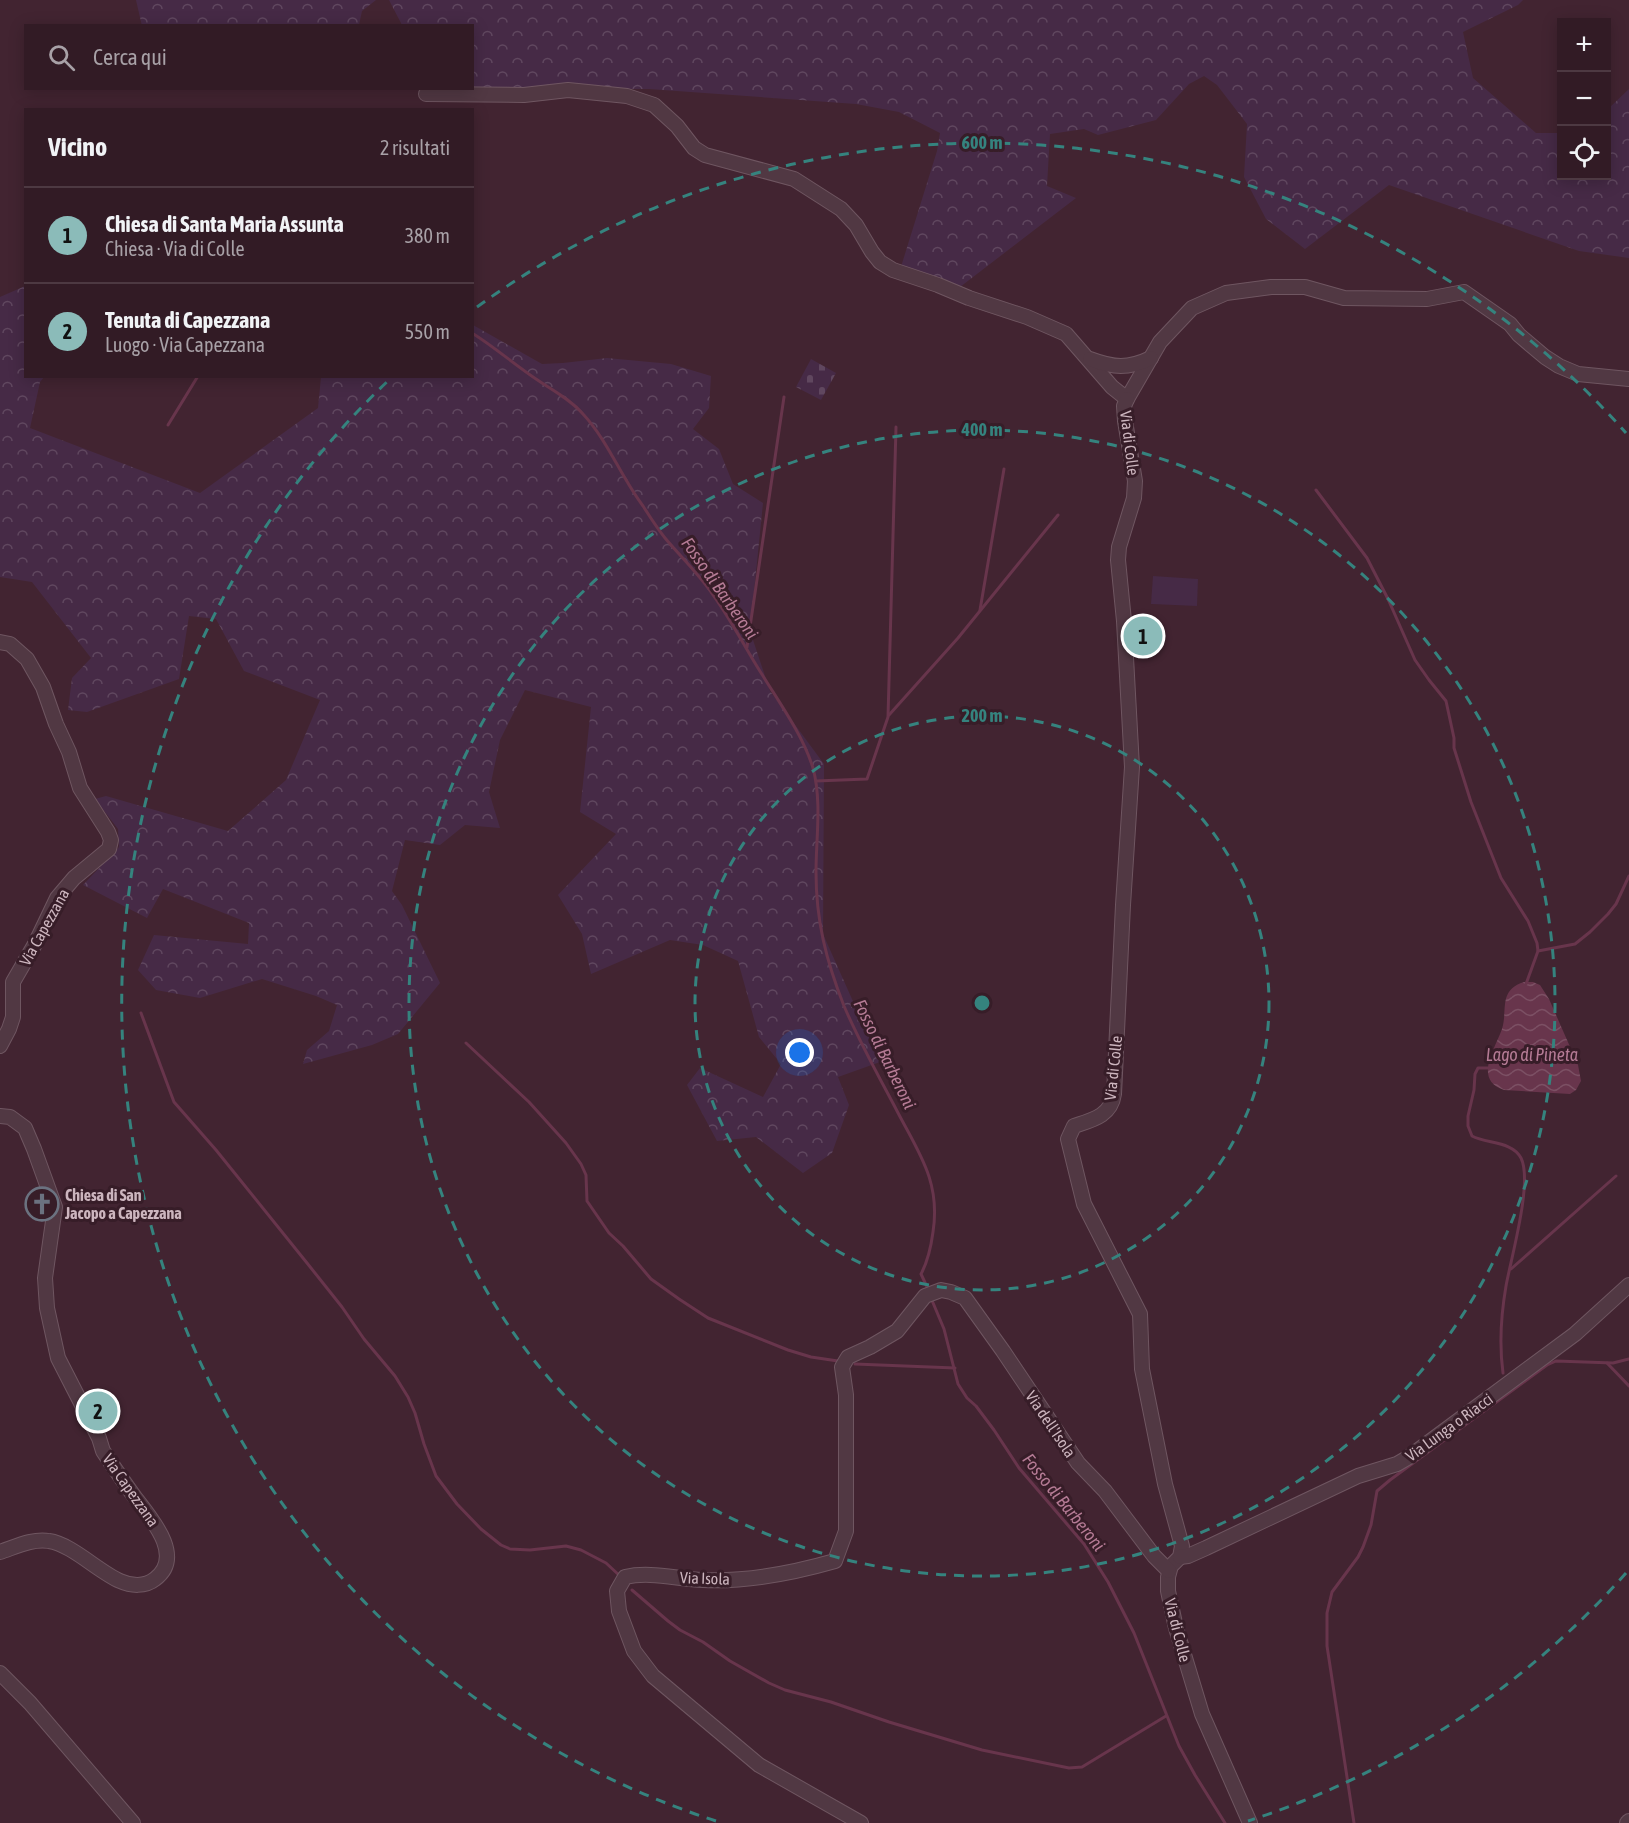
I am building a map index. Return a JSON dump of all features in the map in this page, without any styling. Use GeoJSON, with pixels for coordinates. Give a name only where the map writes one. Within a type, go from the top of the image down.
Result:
{"type":"FeatureCollection","features":[{"type":"Feature","properties":{"kind":"street"},"geometry":{"type":"LineString","coordinates":[[426,94],[524,95],[568,90],[627,96],[654,105],[677,126],[694,148],[705,155],[794,179],[841,209],[880,262],[893,270],[969,298],[1027,316],[1066,334],[1112,387],[1126,399],[1160,342],[1192,309],[1226,293],[1272,288],[1305,287],[1344,298],[1427,299],[1464,292],[1510,324],[1519,335],[1559,366],[1578,374],[1629,379]]}},
{"type":"Feature","properties":{"kind":"street"},"geometry":{"type":"LineString","coordinates":[[1089,359],[1118,367],[1135,365],[1151,358]]}},
{"type":"Feature","properties":{"kind":"street","name":"Via di Colle"},"geometry":{"type":"LineString","coordinates":[[1126,399],[1125,421],[1136,481],[1132,506],[1119,547],[1118,560],[1124,621],[1132,767],[1114,1100],[1109,1109],[1097,1118],[1074,1126],[1068,1139],[1084,1204],[1140,1314],[1142,1369],[1165,1484],[1182,1541],[1179,1557]]}},
{"type":"Feature","properties":{"kind":"street","name":"Via Capezzana"},"geometry":{"type":"LineString","coordinates":[[0,642],[10,644],[27,658],[43,687],[69,752],[80,788],[111,840],[109,849],[74,878],[57,898],[35,944],[13,982],[13,1017],[0,1046]]}},
{"type":"Feature","properties":{"kind":"street","name":"Via Capezzana"},"geometry":{"type":"LineString","coordinates":[[0,1116],[10,1117],[25,1128],[55,1208],[45,1278],[47,1308],[58,1358],[99,1438],[103,1451],[158,1528],[166,1546],[166,1557],[165,1567],[159,1576],[152,1582],[142,1585],[122,1582],[51,1541],[37,1540],[0,1552]]}},
{"type":"Feature","properties":{"kind":"street","name":"Via Lunga o Riacci"},"geometry":{"type":"LineString","coordinates":[[1179,1557],[1188,1556],[1206,1548],[1358,1476],[1391,1466],[1409,1457],[1575,1334],[1629,1285]]}},
{"type":"Feature","properties":{"kind":"street","name":"Via dell'Isola"},"geometry":{"type":"LineString","coordinates":[[931,1294],[946,1290],[965,1298],[1078,1463],[1105,1491],[1154,1556],[1169,1571]]}},
{"type":"Feature","properties":{"kind":"street","name":"Via Isola"},"geometry":{"type":"LineString","coordinates":[[861,1823],[759,1765],[653,1676],[634,1651],[619,1611],[617,1591],[625,1577],[639,1574],[704,1580],[750,1579],[835,1561],[846,1531],[846,1395],[842,1367],[848,1357],[870,1347],[897,1330],[931,1294]]}},
{"type":"Feature","properties":{"kind":"street"},"geometry":{"type":"LineString","coordinates":[[1169,1571],[1179,1557]]}},
{"type":"Feature","properties":{"kind":"street","name":"Via di Colle"},"geometry":{"type":"LineString","coordinates":[[1169,1571],[1168,1591],[1179,1638],[1200,1707],[1250,1823]]}},
{"type":"Feature","properties":{"kind":"street"},"geometry":{"type":"LineString","coordinates":[[0,1673],[30,1703],[133,1823]]}},
{"type":"Feature","properties":{"kind":"green space"},"geometry":{"type":"Polygon","coordinates":[[[136,0],[376,0],[362,11],[359,24],[142,24],[136,0]]]}},
{"type":"Feature","properties":{"kind":"green space"},"geometry":{"type":"Polygon","coordinates":[[[389,0],[1523,0],[1518,5],[1463,32],[1473,78],[1536,133],[1557,133],[1557,180],[1611,180],[1611,106],[1629,89],[1629,258],[1579,251],[1389,185],[1305,249],[1266,219],[1244,177],[1247,124],[1217,85],[1204,76],[1189,84],[1156,120],[1098,135],[1084,129],[1050,134],[1047,186],[1076,198],[960,287],[900,270],[937,151],[940,133],[899,112],[856,104],[649,89],[474,87],[474,24],[401,24],[389,0]]]}},
{"type":"Feature","properties":{"kind":"green space"},"geometry":{"type":"Polygon","coordinates":[[[24,286],[24,378],[43,378],[40,382],[30,428],[200,493],[318,408],[321,378],[474,378],[474,326],[542,364],[607,358],[671,364],[711,376],[709,408],[693,429],[719,449],[733,484],[763,503],[750,631],[770,691],[824,764],[823,934],[880,1062],[838,1077],[849,1105],[832,1153],[803,1173],[756,1137],[717,1141],[687,1085],[700,1068],[763,1097],[781,1064],[759,1037],[738,961],[703,945],[670,940],[591,974],[582,934],[558,895],[616,834],[580,812],[591,707],[525,690],[500,740],[489,792],[500,828],[465,825],[440,845],[405,840],[392,891],[402,905],[440,983],[398,1034],[372,1045],[303,1064],[307,1050],[329,1031],[337,1005],[262,979],[200,998],[156,990],[138,970],[154,935],[248,944],[249,923],[163,889],[147,918],[83,885],[119,847],[118,829],[95,799],[106,796],[228,831],[286,780],[320,700],[244,671],[216,619],[189,616],[179,679],[87,712],[68,710],[72,678],[91,658],[32,582],[0,577],[0,297],[24,286]]]}},
{"type":"Feature","properties":{"kind":"green space"},"geometry":{"type":"Polygon","coordinates":[[[811,359],[836,373],[821,400],[796,387],[811,359]]]}},
{"type":"Feature","properties":{"kind":"green space"},"geometry":{"type":"Polygon","coordinates":[[[1153,576],[1198,579],[1197,606],[1151,604],[1153,576]]]}},
{"type":"Feature","properties":{"kind":"water","name":"Lago di Pineta"},"geometry":{"type":"Polygon","coordinates":[[[1524,982],[1540,985],[1549,999],[1578,1065],[1581,1081],[1576,1090],[1570,1094],[1504,1090],[1490,1079],[1489,1063],[1504,1022],[1507,995],[1510,990],[1524,982]]]}},
{"type":"Feature","properties":{"kind":"waterway","name":"Fosso di Barberoni"},"geometry":{"type":"LineString","coordinates":[[474,334],[568,400],[592,425],[659,530],[718,602],[804,744],[816,781],[818,820],[816,890],[827,956],[844,1006],[919,1153],[931,1182],[935,1214],[929,1254],[921,1274],[928,1289]]}},
{"type":"Feature","properties":{"kind":"waterway","name":"Fosso di Barberoni"},"geometry":{"type":"LineString","coordinates":[[168,425],[197,378]]}},
{"type":"Feature","properties":{"kind":"waterway"},"geometry":{"type":"LineString","coordinates":[[747,647],[784,397]]}},
{"type":"Feature","properties":{"kind":"waterway"},"geometry":{"type":"LineString","coordinates":[[816,781],[867,779],[888,717],[896,427]]}},
{"type":"Feature","properties":{"kind":"waterway"},"geometry":{"type":"LineString","coordinates":[[980,610],[1004,469]]}},
{"type":"Feature","properties":{"kind":"waterway"},"geometry":{"type":"LineString","coordinates":[[1316,490],[1367,558],[1415,660],[1446,701],[1454,748],[1471,802],[1501,878],[1528,921],[1537,943],[1538,951],[1526,984]]}},
{"type":"Feature","properties":{"kind":"waterway"},"geometry":{"type":"LineString","coordinates":[[889,715],[958,638],[1058,515]]}},
{"type":"Feature","properties":{"kind":"waterway"},"geometry":{"type":"LineString","coordinates":[[1538,951],[1575,944],[1590,932],[1616,904],[1629,876]]}},
{"type":"Feature","properties":{"kind":"waterway"},"geometry":{"type":"LineString","coordinates":[[141,1013],[174,1102],[216,1150],[395,1376],[415,1413],[436,1476],[457,1504],[481,1529],[501,1545],[510,1549],[530,1550],[566,1546],[581,1550],[606,1563],[620,1576]]}},
{"type":"Feature","properties":{"kind":"waterway"},"geometry":{"type":"LineString","coordinates":[[466,1043],[529,1102],[566,1143],[586,1175],[587,1201],[609,1233],[651,1279],[708,1318],[788,1350],[811,1357],[838,1361]]}},
{"type":"Feature","properties":{"kind":"waterway"},"geometry":{"type":"LineString","coordinates":[[1490,1068],[1478,1068],[1475,1074],[1468,1126],[1472,1136],[1512,1149],[1521,1158],[1524,1169],[1523,1202],[1503,1308],[1501,1340],[1503,1373]]}},
{"type":"Feature","properties":{"kind":"waterway"},"geometry":{"type":"LineString","coordinates":[[1511,1269],[1616,1176]]}},
{"type":"Feature","properties":{"kind":"waterway","name":"Fosso di Barberoni"},"geometry":{"type":"LineString","coordinates":[[931,1298],[944,1329],[958,1384],[994,1430],[1019,1468],[1084,1544],[1108,1582],[1134,1633],[1179,1746],[1225,1823]]}},
{"type":"Feature","properties":{"kind":"waterway"},"geometry":{"type":"LineString","coordinates":[[1354,1823],[1327,1646],[1327,1613],[1332,1592],[1363,1547],[1371,1525],[1377,1491],[1547,1365],[1556,1361],[1613,1363],[1629,1359]]}},
{"type":"Feature","properties":{"kind":"waterway"},"geometry":{"type":"LineString","coordinates":[[1607,1363],[1629,1386]]}},
{"type":"Feature","properties":{"kind":"waterway"},"geometry":{"type":"LineString","coordinates":[[855,1364],[955,1368]]}},
{"type":"Feature","properties":{"kind":"waterway"},"geometry":{"type":"LineString","coordinates":[[632,1590],[680,1630],[769,1683],[785,1690],[831,1702],[982,1750],[1069,1768],[1082,1767],[1166,1716]]}},
{"type":"Feature","properties":{"kind":"place","name":"Chiesa di Santa Maria Assunta"},"geometry":{"type":"Point","coordinates":[1143,636]}},
{"type":"Feature","properties":{"kind":"place","name":"Chiesa di San Jacopo a Capezzana"},"geometry":{"type":"Point","coordinates":[42,1204]}},
{"type":"Feature","properties":{"kind":"place","name":"Tenuta di Capezzana"},"geometry":{"type":"Point","coordinates":[98,1411]}}]}
